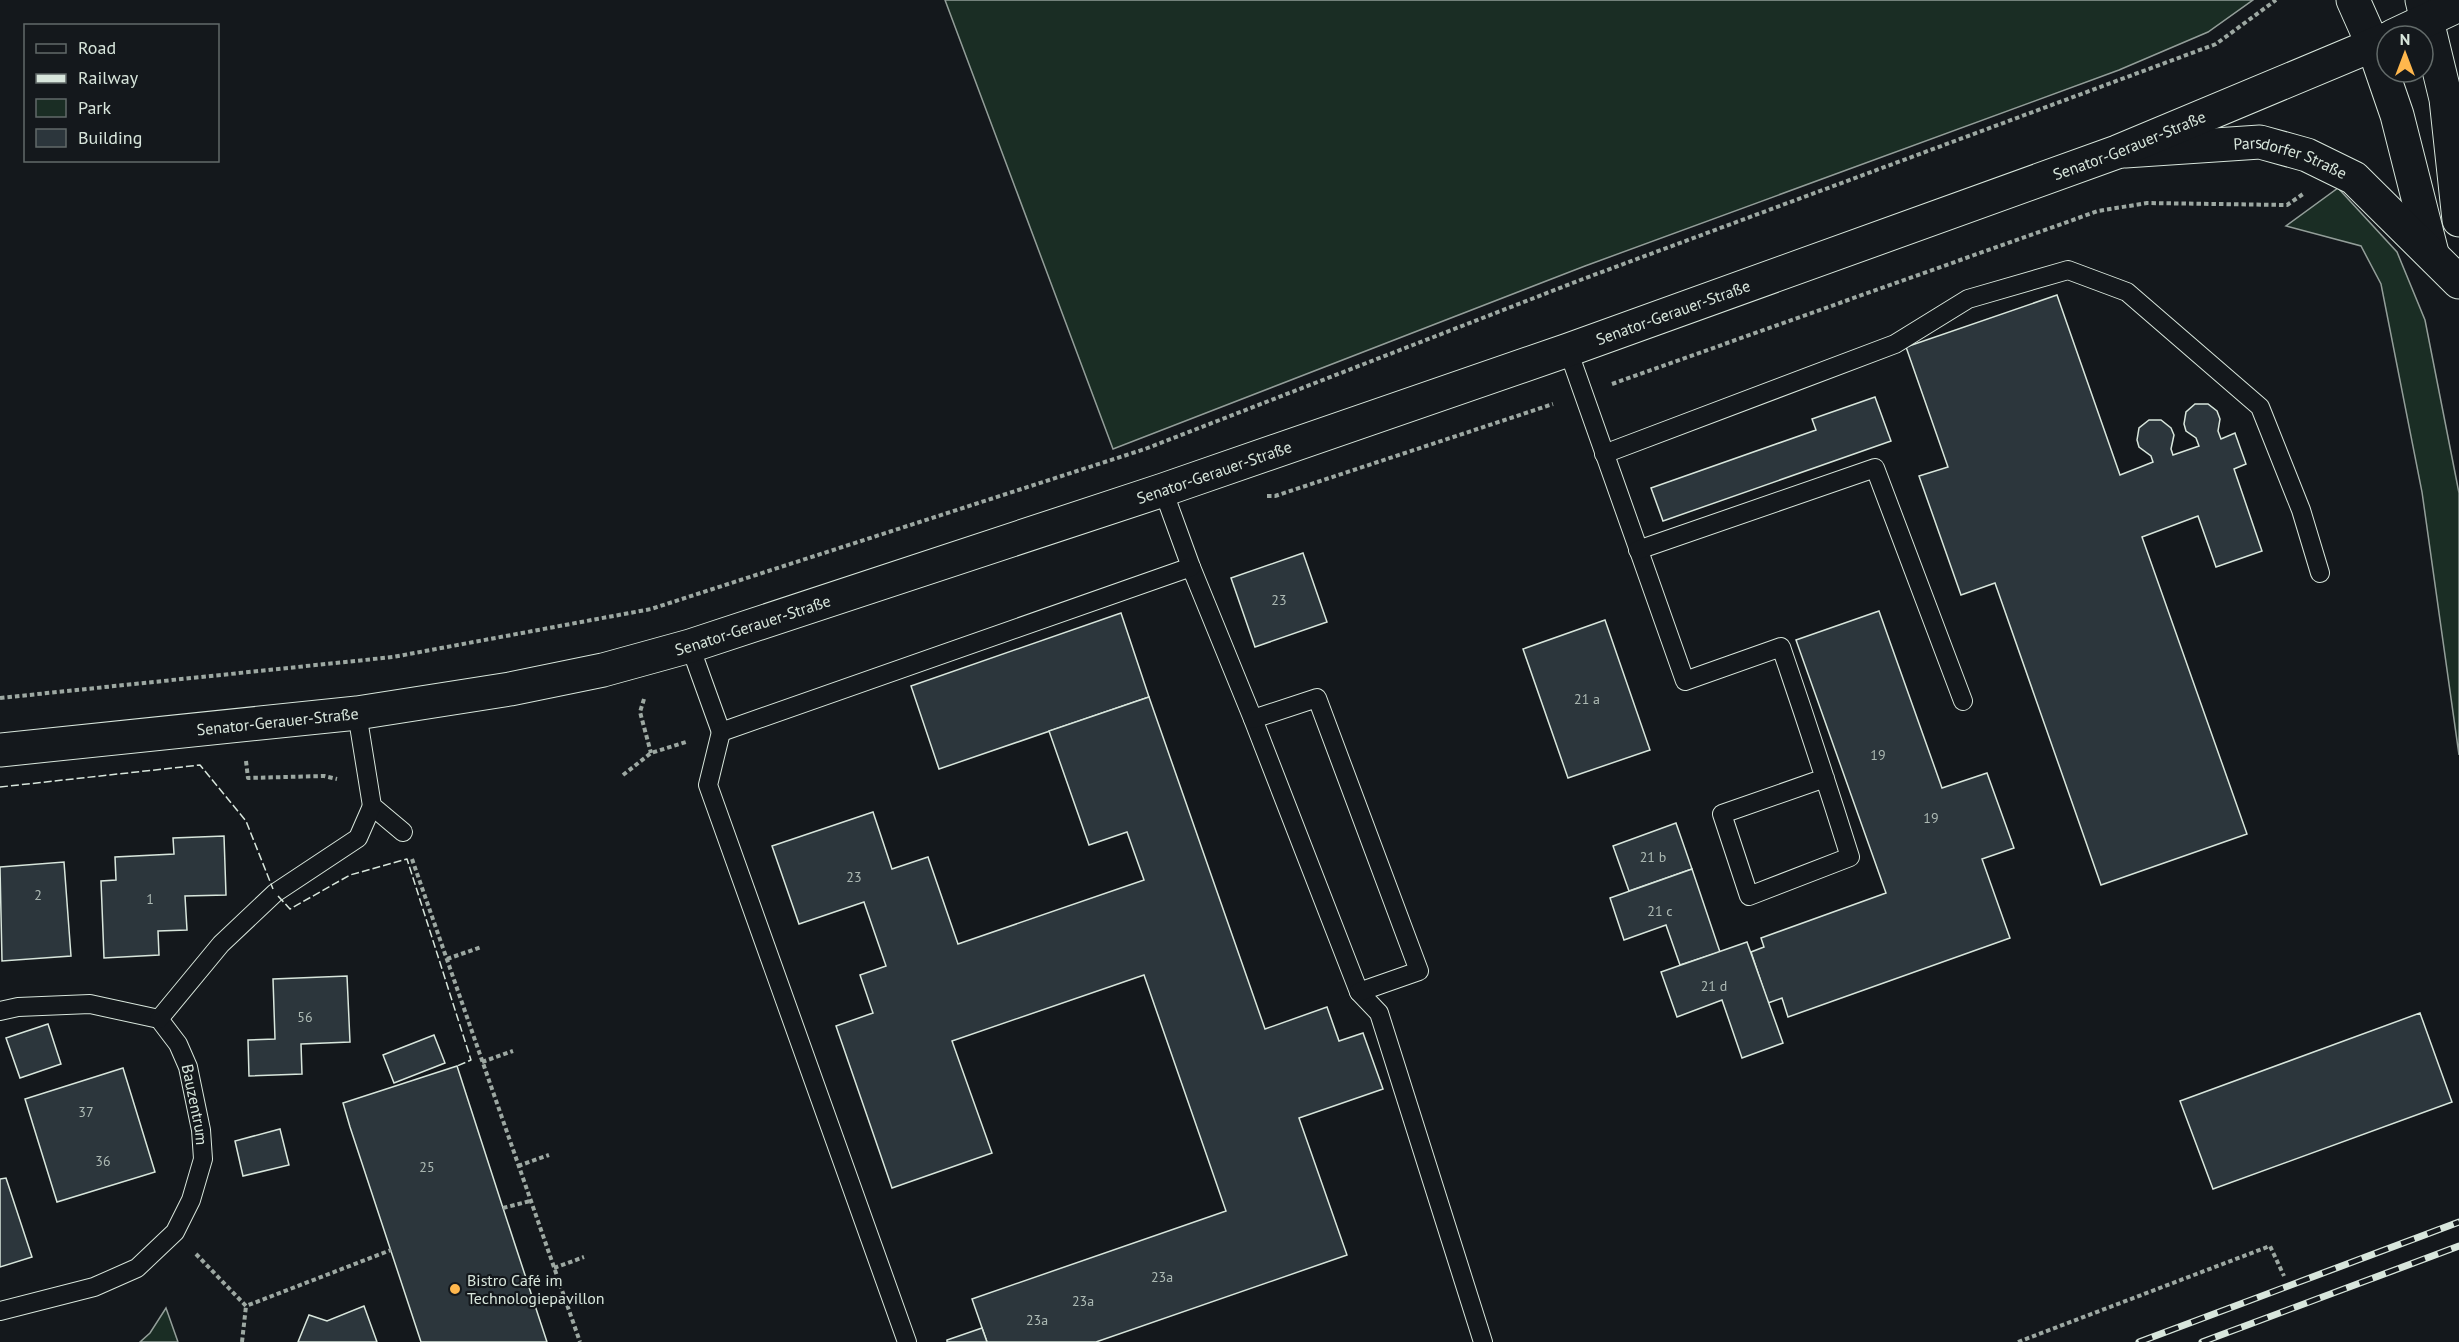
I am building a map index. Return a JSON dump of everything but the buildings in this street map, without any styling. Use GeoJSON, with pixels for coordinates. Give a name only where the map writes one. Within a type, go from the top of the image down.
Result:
{"type":"FeatureCollection","features":[{"type":"Feature","properties":{"kind":"street","name":"Parsdorfer Straße"},"geometry":{"type":"LineString","coordinates":[[2354,0],[2375,28]]}},
{"type":"Feature","properties":{"kind":"street","name":"Senator-Gerauer-Straße"},"geometry":{"type":"LineString","coordinates":[[2406,24],[2425,10],[2459,5]]}},
{"type":"Feature","properties":{"kind":"street"},"geometry":{"type":"LineString","coordinates":[[2425,10],[2446,99],[2459,220]]}},
{"type":"Feature","properties":{"kind":"street","name":"Senator-Gerauer-Straße"},"geometry":{"type":"LineString","coordinates":[[0,750],[357,712],[522,687],[603,670],[690,646],[1163,490],[1568,350],[2117,152],[2375,44]]}},
{"type":"Feature","properties":{"kind":"street","name":"Parsdorfer Straße"},"geometry":{"type":"LineString","coordinates":[[2392,84],[2397,115],[2432,253]]}},
{"type":"Feature","properties":{"kind":"street","name":"Parsdorfer Straße"},"geometry":{"type":"LineString","coordinates":[[2117,152],[2260,142],[2307,155],[2354,178],[2459,282]]}},
{"type":"Feature","properties":{"kind":"lane"},"geometry":{"type":"LineString","coordinates":[[1604,454],[1895,344],[1968,299],[2068,270],[2127,292],[2260,407],[2301,510],[2320,573]]}},
{"type":"Feature","properties":{"kind":"lane"},"geometry":{"type":"LineString","coordinates":[[1568,350],[1685,681],[1781,647],[1825,778],[1850,857],[1749,896],[1722,814],[1825,778]]}},
{"type":"Feature","properties":{"kind":"lane"},"geometry":{"type":"LineString","coordinates":[[1638,550],[1875,468],[1963,702]]}},
{"type":"Feature","properties":{"kind":"lane"},"geometry":{"type":"LineString","coordinates":[[1163,490],[1191,567],[1359,992],[1379,1013],[1483,1342]]}},
{"type":"Feature","properties":{"kind":"lane"},"geometry":{"type":"LineString","coordinates":[[721,732],[1191,567]]}},
{"type":"Feature","properties":{"kind":"lane"},"geometry":{"type":"LineString","coordinates":[[690,646],[721,732],[708,785],[908,1342]]}},
{"type":"Feature","properties":{"kind":"lane"},"geometry":{"type":"LineString","coordinates":[[1253,719],[1317,698],[1419,971],[1359,992]]}},
{"type":"Feature","properties":{"kind":"lane"},"geometry":{"type":"LineString","coordinates":[[0,1011],[18,1007],[90,1004],[159,1019],[221,944],[274,893],[358,838],[372,806],[357,712]]}},
{"type":"Feature","properties":{"kind":"lane"},"geometry":{"type":"LineString","coordinates":[[372,806],[403,832]]}},
{"type":"Feature","properties":{"kind":"lane","name":"Bauzentrum"},"geometry":{"type":"LineString","coordinates":[[0,1311],[94,1287],[137,1268],[175,1232],[191,1200],[203,1159],[201,1130],[188,1067],[178,1044],[159,1019]]}},
{"type":"Feature","properties":{"kind":"path"},"geometry":{"type":"LineString","coordinates":[[0,698],[393,657],[651,609],[1145,449],[1594,275],[2216,44],[2276,0]]}},
{"type":"Feature","properties":{"kind":"path"},"geometry":{"type":"LineString","coordinates":[[1584,394],[2018,239]]}},
{"type":"Feature","properties":{"kind":"path"},"geometry":{"type":"LineString","coordinates":[[623,775],[651,753],[721,732]]}},
{"type":"Feature","properties":{"kind":"path"},"geometry":{"type":"LineString","coordinates":[[403,832],[580,1342]]}},
{"type":"Feature","properties":{"kind":"path"},"geometry":{"type":"LineString","coordinates":[[447,959],[481,947]]}},
{"type":"Feature","properties":{"kind":"path"},"geometry":{"type":"LineString","coordinates":[[482,1062],[513,1051]]}},
{"type":"Feature","properties":{"kind":"path"},"geometry":{"type":"LineString","coordinates":[[518,1166],[549,1155]]}},
{"type":"Feature","properties":{"kind":"path"},"geometry":{"type":"LineString","coordinates":[[503,1208],[530,1201]]}},
{"type":"Feature","properties":{"kind":"path"},"geometry":{"type":"LineString","coordinates":[[175,1232],[246,1306]]}},
{"type":"Feature","properties":{"kind":"path"},"geometry":{"type":"LineString","coordinates":[[2018,1342],[2270,1246],[2284,1276]]}},
{"type":"Feature","properties":{"kind":"path"},"geometry":{"type":"LineString","coordinates":[[246,1306],[391,1250]]}},
{"type":"Feature","properties":{"kind":"path"},"geometry":{"type":"LineString","coordinates":[[554,1268],[584,1257]]}},
{"type":"Feature","properties":{"kind":"path"},"geometry":{"type":"LineString","coordinates":[[242,1342],[246,1306]]}},
{"type":"Feature","properties":{"kind":"green space"},"geometry":{"type":"Polygon","coordinates":[[[945,0],[2253,0],[2208,32],[2119,70],[1585,266],[1113,449],[945,0]]]}},
{"type":"Feature","properties":{"kind":"green space"},"geometry":{"type":"Polygon","coordinates":[[[2338,188],[2397,252],[2425,320],[2459,493],[2459,755],[2422,492],[2381,284],[2361,246],[2286,226],[2338,188]]]}},
{"type":"Feature","properties":{"kind":"green space"},"geometry":{"type":"Polygon","coordinates":[[[166,1308],[178,1342],[140,1342],[150,1333],[166,1308]]]}},
{"type":"Feature","properties":{"kind":"railway"},"geometry":{"type":"LineString","coordinates":[[2139,1342],[2459,1222]]}},
{"type":"Feature","properties":{"kind":"railway"},"geometry":{"type":"LineString","coordinates":[[2202,1342],[2459,1246]]}},
{"type":"Feature","properties":{"kind":"fence"},"geometry":{"type":"LineString","coordinates":[[0,787],[200,765],[246,821],[273,889]]}},
{"type":"Feature","properties":{"kind":"fence"},"geometry":{"type":"LineString","coordinates":[[278,896],[290,909],[350,875],[407,859],[471,1060],[457,1068]]}},
{"type":"Feature","properties":{"kind":"place","name":"Bistro Café im Technologiepavillon"},"geometry":{"type":"Point","coordinates":[455,1289]}}]}
